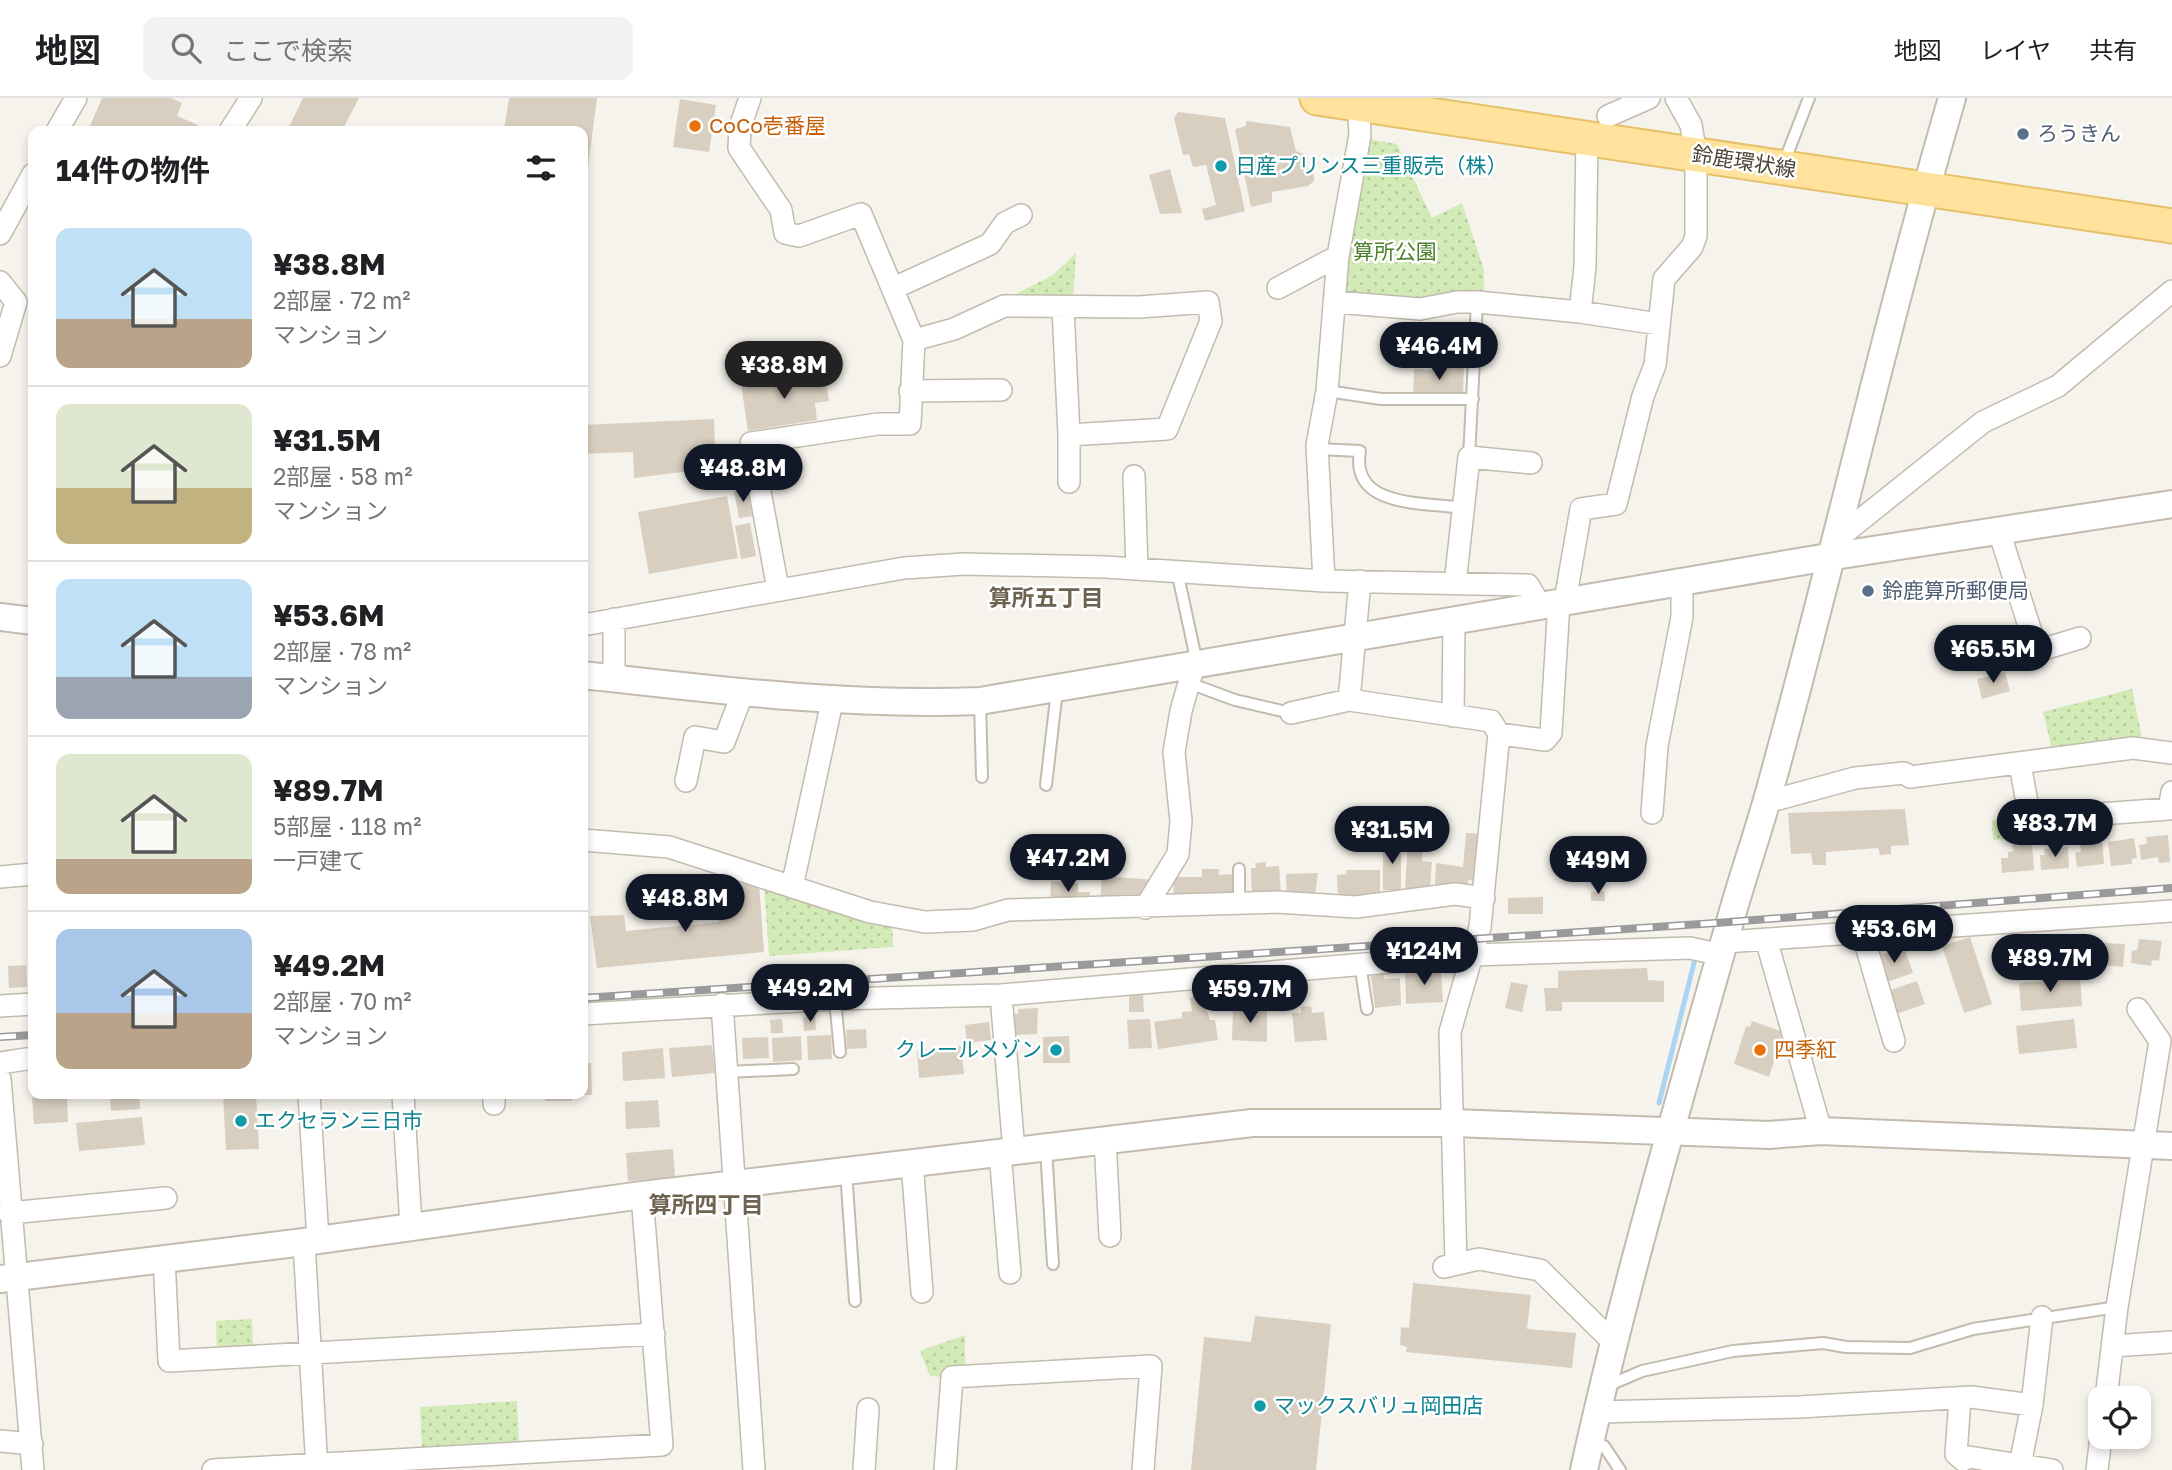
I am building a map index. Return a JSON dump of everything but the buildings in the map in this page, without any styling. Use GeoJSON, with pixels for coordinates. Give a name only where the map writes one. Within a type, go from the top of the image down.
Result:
{"type":"FeatureCollection","features":[{"type":"Feature","properties":{"kind":"main road","name":"鈴鹿環状線"},"geometry":{"type":"LineString","coordinates":[[1317,98],[1598,127],[1696,155],[2172,226]]}},
{"type":"Feature","properties":{"kind":"street"},"geometry":{"type":"LineString","coordinates":[[60,126],[76,98]]}},
{"type":"Feature","properties":{"kind":"street"},"geometry":{"type":"LineString","coordinates":[[233,126],[251,98]]}},
{"type":"Feature","properties":{"kind":"street"},"geometry":{"type":"LineString","coordinates":[[750,98],[740,127],[739,148],[781,210],[785,233],[799,236],[861,214],[915,340],[910,424],[878,424],[751,443],[778,589]]}},
{"type":"Feature","properties":{"kind":"street"},"geometry":{"type":"LineString","coordinates":[[1580,312],[1598,127],[1649,98]]}},
{"type":"Feature","properties":{"kind":"street"},"geometry":{"type":"LineString","coordinates":[[1499,734],[1545,740],[1551,733],[1555,603],[1581,509],[1616,504],[1643,396],[1655,365],[1664,279],[1695,242],[1696,155],[1691,125],[1676,98]]}},
{"type":"Feature","properties":{"kind":"street"},"geometry":{"type":"LineString","coordinates":[[1584,1470],[1613,1342],[1670,1131],[1767,802],[1836,547],[1925,191],[1952,98]]}},
{"type":"Feature","properties":{"kind":"street"},"geometry":{"type":"LineString","coordinates":[[1324,581],[1317,449],[1327,391],[1338,256],[1360,135],[1358,101]]}},
{"type":"Feature","properties":{"kind":"street"},"geometry":{"type":"LineString","coordinates":[[0,234],[28,183]]}},
{"type":"Feature","properties":{"kind":"street"},"geometry":{"type":"LineString","coordinates":[[894,288],[990,244],[1005,223],[1021,215]]}},
{"type":"Feature","properties":{"kind":"street"},"geometry":{"type":"LineString","coordinates":[[1279,288],[1338,256]]}},
{"type":"Feature","properties":{"kind":"street"},"geometry":{"type":"LineString","coordinates":[[0,282],[25,300],[0,356]]}},
{"type":"Feature","properties":{"kind":"street"},"geometry":{"type":"LineString","coordinates":[[1836,547],[1983,422],[2058,386],[2172,290]]}},
{"type":"Feature","properties":{"kind":"street"},"geometry":{"type":"LineString","coordinates":[[915,340],[954,329],[1003,306],[1063,308],[1208,302],[1211,321],[1167,429],[1069,435]]}},
{"type":"Feature","properties":{"kind":"street"},"geometry":{"type":"LineString","coordinates":[[1336,302],[1420,309],[1457,302],[1477,302],[1580,312],[1659,324]]}},
{"type":"Feature","properties":{"kind":"street"},"geometry":{"type":"LineString","coordinates":[[1063,308],[1069,482]]}},
{"type":"Feature","properties":{"kind":"street"},"geometry":{"type":"LineString","coordinates":[[910,391],[1001,390]]}},
{"type":"Feature","properties":{"kind":"street"},"geometry":{"type":"LineString","coordinates":[[1455,584],[1469,457],[1531,463]]}},
{"type":"Feature","properties":{"kind":"street"},"geometry":{"type":"LineString","coordinates":[[1134,476],[1137,569]]}},
{"type":"Feature","properties":{"kind":"street"},"geometry":{"type":"LineString","coordinates":[[588,675],[832,702],[905,704],[980,701],[1057,688],[1191,674],[1356,636],[1682,582],[1836,547],[1999,531],[2172,504]]}},
{"type":"Feature","properties":{"kind":"street"},"geometry":{"type":"LineString","coordinates":[[1999,531],[2037,651],[2080,638]]}},
{"type":"Feature","properties":{"kind":"street"},"geometry":{"type":"LineString","coordinates":[[588,624],[904,568],[964,564],[1137,569],[1324,581],[1528,585],[1555,603]]}},
{"type":"Feature","properties":{"kind":"street"},"geometry":{"type":"LineString","coordinates":[[1349,700],[1360,582]]}},
{"type":"Feature","properties":{"kind":"street"},"geometry":{"type":"LineString","coordinates":[[1652,813],[1657,746],[1682,617],[1682,582]]}},
{"type":"Feature","properties":{"kind":"street"},"geometry":{"type":"LineString","coordinates":[[0,617],[28,620]]}},
{"type":"Feature","properties":{"kind":"street"},"geometry":{"type":"LineString","coordinates":[[614,619],[614,678]]}},
{"type":"Feature","properties":{"kind":"street"},"geometry":{"type":"LineString","coordinates":[[1452,716],[1454,620]]}},
{"type":"Feature","properties":{"kind":"street"},"geometry":{"type":"LineString","coordinates":[[1145,908],[1178,854],[1181,821],[1174,752],[1191,674]]}},
{"type":"Feature","properties":{"kind":"street"},"geometry":{"type":"LineString","coordinates":[[686,781],[695,737],[724,742],[743,692]]}},
{"type":"Feature","properties":{"kind":"street"},"geometry":{"type":"LineString","coordinates":[[1292,713],[1349,700],[1491,720],[1499,734],[1484,898],[1472,954],[1450,1032],[1453,1123],[1450,1266],[1479,1259],[1540,1270],[1613,1342]]}},
{"type":"Feature","properties":{"kind":"street"},"geometry":{"type":"LineString","coordinates":[[792,887],[832,702]]}},
{"type":"Feature","properties":{"kind":"street"},"geometry":{"type":"LineString","coordinates":[[1767,802],[1855,778],[1904,774],[1910,777],[2133,748],[2172,753]]}},
{"type":"Feature","properties":{"kind":"street"},"geometry":{"type":"LineString","coordinates":[[2020,764],[2030,819],[2169,809],[2172,792]]}},
{"type":"Feature","properties":{"kind":"street"},"geometry":{"type":"LineString","coordinates":[[588,840],[669,847],[870,912],[925,922],[972,920],[1008,911],[1278,902],[1356,907],[1455,894],[1484,898]]}},
{"type":"Feature","properties":{"kind":"street"},"geometry":{"type":"LineString","coordinates":[[0,877],[28,874]]}},
{"type":"Feature","properties":{"kind":"street"},"geometry":{"type":"LineString","coordinates":[[588,1014],[722,1004],[1001,995],[1472,954],[1723,948],[1766,939],[2172,911]]}},
{"type":"Feature","properties":{"kind":"street"},"geometry":{"type":"LineString","coordinates":[[1861,932],[1894,1041]]}},
{"type":"Feature","properties":{"kind":"street"},"geometry":{"type":"LineString","coordinates":[[1766,939],[1821,1131]]}},
{"type":"Feature","properties":{"kind":"street"},"geometry":{"type":"LineString","coordinates":[[1001,995],[1010,1273]]}},
{"type":"Feature","properties":{"kind":"street"},"geometry":{"type":"LineString","coordinates":[[0,1006],[28,1004]]}},
{"type":"Feature","properties":{"kind":"street"},"geometry":{"type":"LineString","coordinates":[[722,1004],[754,1470]]}},
{"type":"Feature","properties":{"kind":"street"},"geometry":{"type":"LineString","coordinates":[[2108,1386],[2117,1307],[2160,1041],[2138,1009]]}},
{"type":"Feature","properties":{"kind":"street"},"geometry":{"type":"LineString","coordinates":[[0,1063],[28,1059]]}},
{"type":"Feature","properties":{"kind":"street"},"geometry":{"type":"LineString","coordinates":[[0,1079],[3,1157],[9,1213],[8,1277],[32,1444],[33,1470]]}},
{"type":"Feature","properties":{"kind":"street"},"geometry":{"type":"LineString","coordinates":[[309,1099],[309,1353],[317,1467]]}},
{"type":"Feature","properties":{"kind":"street"},"geometry":{"type":"LineString","coordinates":[[403,1099],[411,1226]]}},
{"type":"Feature","properties":{"kind":"street"},"geometry":{"type":"LineString","coordinates":[[8,1277],[311,1240],[642,1195],[1252,1123],[1453,1123],[1769,1135],[1821,1131],[2172,1146]]}},
{"type":"Feature","properties":{"kind":"street"},"geometry":{"type":"LineString","coordinates":[[1105,1139],[1110,1236]]}},
{"type":"Feature","properties":{"kind":"street"},"geometry":{"type":"LineString","coordinates":[[912,1162],[922,1292]]}},
{"type":"Feature","properties":{"kind":"street"},"geometry":{"type":"LineString","coordinates":[[213,1470],[317,1467],[662,1445],[642,1195]]}},
{"type":"Feature","properties":{"kind":"street"},"geometry":{"type":"LineString","coordinates":[[9,1213],[166,1198]]}},
{"type":"Feature","properties":{"kind":"street"},"geometry":{"type":"LineString","coordinates":[[164,1258],[169,1361],[654,1334]]}},
{"type":"Feature","properties":{"kind":"street"},"geometry":{"type":"LineString","coordinates":[[2020,1465],[2032,1405],[2042,1317]]}},
{"type":"Feature","properties":{"kind":"street"},"geometry":{"type":"LineString","coordinates":[[2113,1346],[2172,1342]]}},
{"type":"Feature","properties":{"kind":"street"},"geometry":{"type":"LineString","coordinates":[[945,1470],[952,1377],[1151,1366],[1143,1470]]}},
{"type":"Feature","properties":{"kind":"street"},"geometry":{"type":"LineString","coordinates":[[1600,1400],[1799,1407],[1960,1398],[2032,1405]]}},
{"type":"Feature","properties":{"kind":"street"},"geometry":{"type":"LineString","coordinates":[[1960,1398],[1956,1454],[1964,1465],[1969,1457],[2052,1470]]}},
{"type":"Feature","properties":{"kind":"street"},"geometry":{"type":"LineString","coordinates":[[864,1470],[868,1409]]}},
{"type":"Feature","properties":{"kind":"street"},"geometry":{"type":"LineString","coordinates":[[0,1441],[32,1444]]}},
{"type":"Feature","properties":{"kind":"street"},"geometry":{"type":"LineString","coordinates":[[2101,1449],[2102,1468]]}},
{"type":"Feature","properties":{"kind":"lane"},"geometry":{"type":"LineString","coordinates":[[1782,168],[1809,98]]}},
{"type":"Feature","properties":{"kind":"lane"},"geometry":{"type":"LineString","coordinates":[[1469,457],[1477,302]]}},
{"type":"Feature","properties":{"kind":"lane"},"geometry":{"type":"LineString","coordinates":[[1327,391],[1381,398],[1473,400]]}},
{"type":"Feature","properties":{"kind":"lane"},"geometry":{"type":"LineString","coordinates":[[1317,449],[1360,451],[1357,466],[1362,480],[1377,495],[1463,508]]}},
{"type":"Feature","properties":{"kind":"lane"},"geometry":{"type":"LineString","coordinates":[[1177,571],[1195,654],[1191,674],[1235,700],[1292,713]]}},
{"type":"Feature","properties":{"kind":"lane"},"geometry":{"type":"LineString","coordinates":[[1046,785],[1057,688]]}},
{"type":"Feature","properties":{"kind":"lane"},"geometry":{"type":"LineString","coordinates":[[980,701],[982,777]]}},
{"type":"Feature","properties":{"kind":"lane"},"geometry":{"type":"LineString","coordinates":[[1239,869],[1239,904]]}},
{"type":"Feature","properties":{"kind":"lane"},"geometry":{"type":"LineString","coordinates":[[1360,964],[1367,1009]]}},
{"type":"Feature","properties":{"kind":"lane"},"geometry":{"type":"LineString","coordinates":[[835,999],[840,1052]]}},
{"type":"Feature","properties":{"kind":"lane"},"geometry":{"type":"LineString","coordinates":[[727,1072],[793,1069]]}},
{"type":"Feature","properties":{"kind":"lane"},"geometry":{"type":"LineString","coordinates":[[1046,1147],[1053,1264]]}},
{"type":"Feature","properties":{"kind":"lane"},"geometry":{"type":"LineString","coordinates":[[846,1170],[855,1301]]}},
{"type":"Feature","properties":{"kind":"lane"},"geometry":{"type":"LineString","coordinates":[[1600,1400],[1642,1371],[1721,1352],[1823,1343],[1846,1347],[1910,1348],[1973,1329],[2117,1307]]}},
{"type":"Feature","properties":{"kind":"lane"},"geometry":{"type":"LineString","coordinates":[[1590,1442],[1604,1446],[1619,1470]]}},
{"type":"Feature","properties":{"kind":"green space","name":"算所公園"},"geometry":{"type":"Polygon","coordinates":[[[1369,139],[1397,144],[1432,218],[1462,203],[1484,270],[1484,293],[1419,305],[1342,297],[1343,251],[1369,139]]]}},
{"type":"Feature","properties":{"kind":"green space"},"geometry":{"type":"Polygon","coordinates":[[[1076,253],[1073,298],[1008,298],[1053,275],[1076,253]]]}},
{"type":"Feature","properties":{"kind":"green space"},"geometry":{"type":"Polygon","coordinates":[[[2132,689],[2142,738],[2052,749],[2043,712],[2132,689]]]}},
{"type":"Feature","properties":{"kind":"green space"},"geometry":{"type":"Polygon","coordinates":[[[2017,818],[2019,838],[1993,840],[1992,820],[2017,818]]]}},
{"type":"Feature","properties":{"kind":"green space"},"geometry":{"type":"Polygon","coordinates":[[[764,883],[892,924],[893,947],[769,956],[764,883]]]}},
{"type":"Feature","properties":{"kind":"green space"},"geometry":{"type":"Polygon","coordinates":[[[252,1319],[253,1349],[217,1351],[216,1321],[252,1319]]]}},
{"type":"Feature","properties":{"kind":"green space"},"geometry":{"type":"Polygon","coordinates":[[[965,1335],[965,1365],[945,1368],[944,1377],[930,1376],[920,1351],[965,1335]]]}},
{"type":"Feature","properties":{"kind":"green space"},"geometry":{"type":"Polygon","coordinates":[[[517,1401],[519,1442],[422,1448],[420,1407],[517,1401]]]}},
{"type":"Feature","properties":{"kind":"waterway"},"geometry":{"type":"LineString","coordinates":[[1659,1103],[1695,959]]}},
{"type":"Feature","properties":{"kind":"railway"},"geometry":{"type":"LineString","coordinates":[[588,998],[1716,923],[2172,888]]}},
{"type":"Feature","properties":{"kind":"railway"},"geometry":{"type":"LineString","coordinates":[[0,1037],[28,1035]]}},
{"type":"Feature","properties":{"kind":"place","name":"CoCo壱番屋"},"geometry":{"type":"Point","coordinates":[695,126]}},
{"type":"Feature","properties":{"kind":"place","name":"ろうきん"},"geometry":{"type":"Point","coordinates":[2023,134]}},
{"type":"Feature","properties":{"kind":"place","name":"日産プリンス三重販売（株）"},"geometry":{"type":"Point","coordinates":[1221,166]}},
{"type":"Feature","properties":{"kind":"place","name":"鈴鹿算所郵便局"},"geometry":{"type":"Point","coordinates":[1868,591]}},
{"type":"Feature","properties":{"kind":"place","name":"クレールメゾン"},"geometry":{"type":"Point","coordinates":[1056,1050]}},
{"type":"Feature","properties":{"kind":"place","name":"四季紅"},"geometry":{"type":"Point","coordinates":[1760,1050]}},
{"type":"Feature","properties":{"kind":"place","name":"エクセラン三日市"},"geometry":{"type":"Point","coordinates":[241,1121]}},
{"type":"Feature","properties":{"kind":"place","name":"マックスバリュ岡田店"},"geometry":{"type":"Point","coordinates":[1260,1406]}},
{"type":"Feature","properties":{"kind":"district","name":"算所五丁目"},"geometry":{"type":"Point","coordinates":[1046,598]}},
{"type":"Feature","properties":{"kind":"district","name":"算所四丁目"},"geometry":{"type":"Point","coordinates":[706,1205]}}]}
